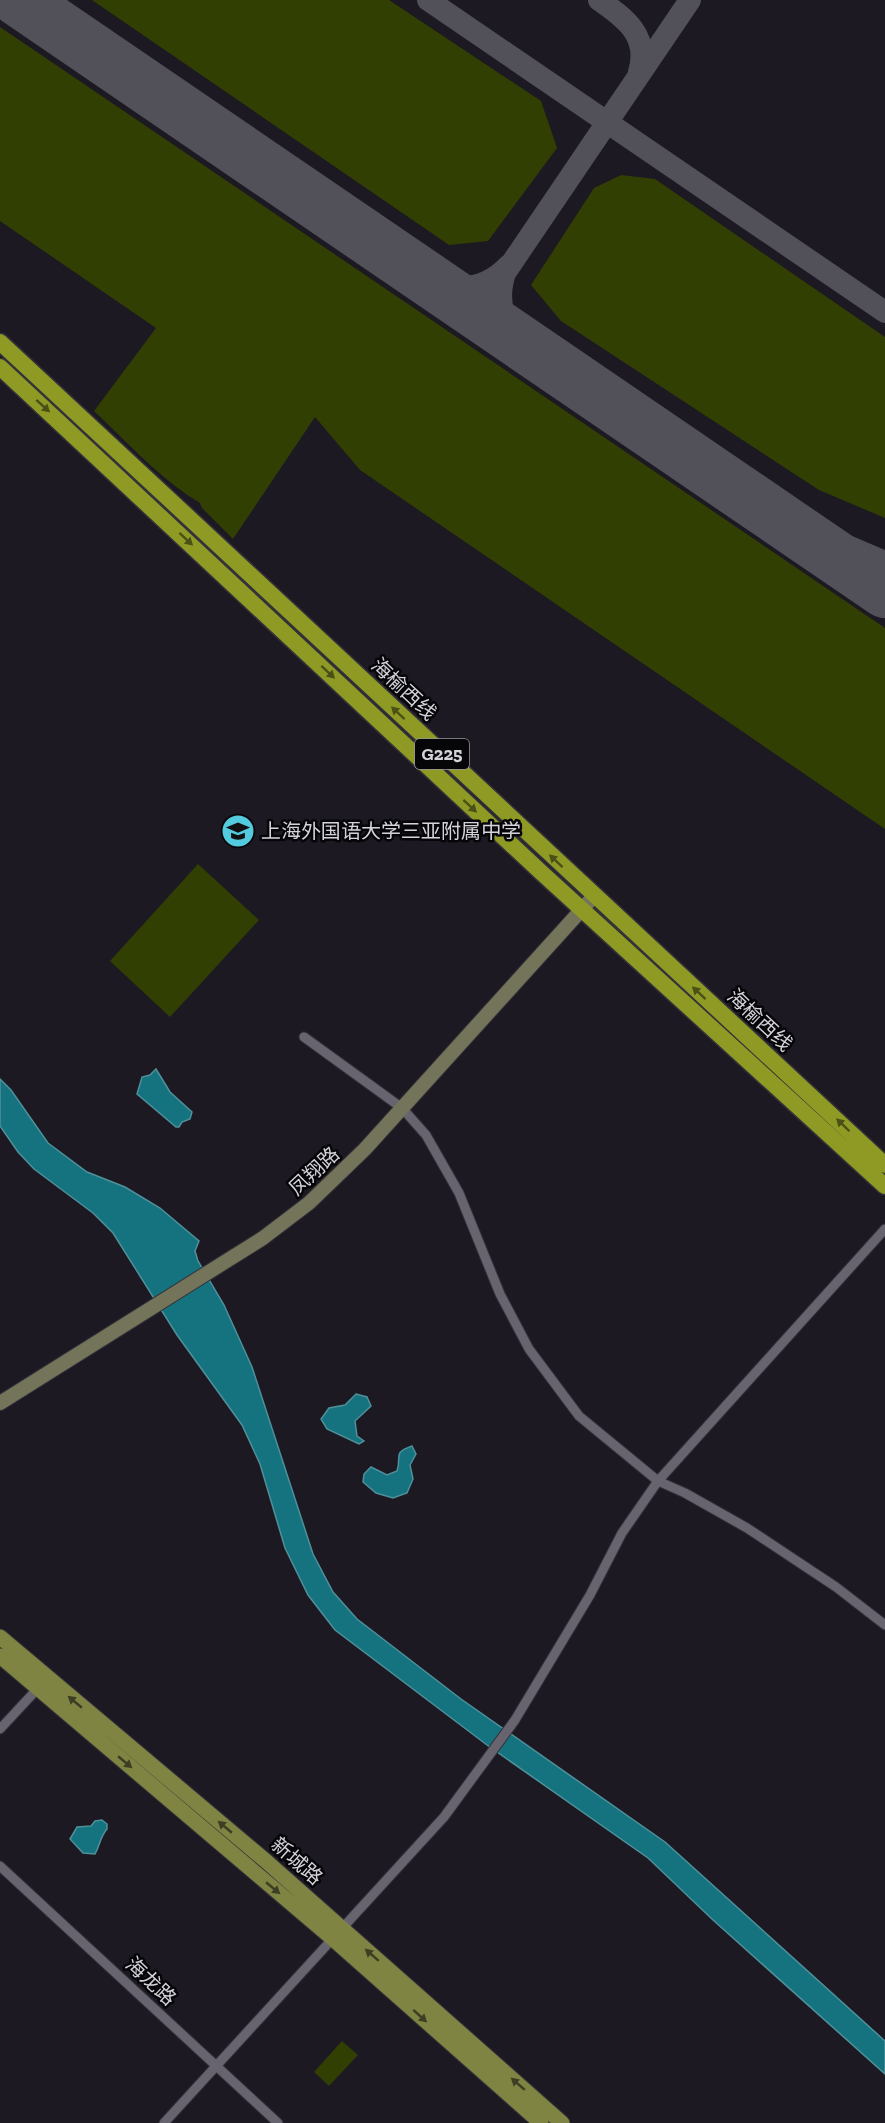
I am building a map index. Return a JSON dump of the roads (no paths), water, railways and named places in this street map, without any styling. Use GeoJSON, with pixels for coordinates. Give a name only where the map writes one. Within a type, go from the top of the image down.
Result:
{"type":"FeatureCollection","features":[{"type":"Feature","properties":{"kind":"highway","name":"海榆西线"},"geometry":{"type":"LineString","coordinates":[[0,342],[885,1165]]}},
{"type":"Feature","properties":{"kind":"highway","name":"海榆西线"},"geometry":{"type":"LineString","coordinates":[[0,367],[578,905],[885,1186]]}},
{"type":"Feature","properties":{"kind":"main road","name":"新城路"},"geometry":{"type":"LineString","coordinates":[[0,1637],[43,1683],[562,2123]]}},
{"type":"Feature","properties":{"kind":"main road","name":"新城路"},"geometry":{"type":"LineString","coordinates":[[0,1656],[43,1683]]}},
{"type":"Feature","properties":{"kind":"main road","name":"新城路"},"geometry":{"type":"LineString","coordinates":[[337,1933],[541,2123]]}},
{"type":"Feature","properties":{"kind":"street","name":"凤翔路"},"geometry":{"type":"LineString","coordinates":[[0,1392],[207,1268],[304,1196],[398,1106],[590,893]]}},
{"type":"Feature","properties":{"kind":"street"},"geometry":{"type":"LineString","coordinates":[[304,1038],[398,1106],[426,1135],[459,1192],[500,1294],[548,1378],[579,1416],[658,1481],[685,1493],[747,1528],[836,1587],[885,1625]]}},
{"type":"Feature","properties":{"kind":"street"},"geometry":{"type":"LineString","coordinates":[[164,2123],[444,1818],[515,1720],[590,1595],[622,1533],[658,1481],[885,1229]]}},
{"type":"Feature","properties":{"kind":"street","name":"凤翔路"},"geometry":{"type":"LineString","coordinates":[[0,1403],[152,1302]]}},
{"type":"Feature","properties":{"kind":"street"},"geometry":{"type":"LineString","coordinates":[[0,1729],[43,1683]]}},
{"type":"Feature","properties":{"kind":"street","name":"海龙路"},"geometry":{"type":"LineString","coordinates":[[0,1866],[278,2123]]}},
{"type":"Feature","properties":{"kind":"water"},"geometry":{"type":"Polygon","coordinates":[[[156,1069],[170,1092],[192,1112],[190,1119],[182,1122],[179,1127],[176,1127],[137,1094],[142,1077],[150,1075],[156,1069]]]}},
{"type":"Feature","properties":{"kind":"water"},"geometry":{"type":"Polygon","coordinates":[[[0,1079],[11,1090],[48,1143],[87,1172],[125,1187],[160,1208],[199,1241],[195,1251],[198,1261],[224,1305],[252,1367],[313,1554],[333,1592],[357,1619],[461,1699],[665,1842],[885,2041],[885,2074],[713,1920],[648,1858],[487,1745],[335,1630],[308,1595],[285,1548],[260,1464],[242,1425],[177,1335],[113,1233],[93,1213],[34,1169],[18,1152],[0,1126],[0,1079]]]}},
{"type":"Feature","properties":{"kind":"water"},"geometry":{"type":"Polygon","coordinates":[[[356,1394],[367,1397],[371,1406],[355,1421],[357,1436],[364,1441],[359,1444],[327,1429],[321,1419],[329,1408],[345,1405],[356,1394]]]}},
{"type":"Feature","properties":{"kind":"water"},"geometry":{"type":"Polygon","coordinates":[[[412,1446],[416,1454],[410,1465],[413,1479],[407,1493],[393,1498],[376,1493],[363,1482],[364,1474],[371,1467],[387,1475],[397,1471],[400,1453],[412,1446]]]}},
{"type":"Feature","properties":{"kind":"water"},"geometry":{"type":"Polygon","coordinates":[[[102,1820],[107,1824],[107,1829],[95,1854],[83,1853],[70,1839],[77,1827],[91,1826],[95,1821],[102,1820]]]}},
{"type":"Feature","properties":{"kind":"place","name":"上海外国语大学三亚附属中学"},"geometry":{"type":"Point","coordinates":[238,831]}}]}
